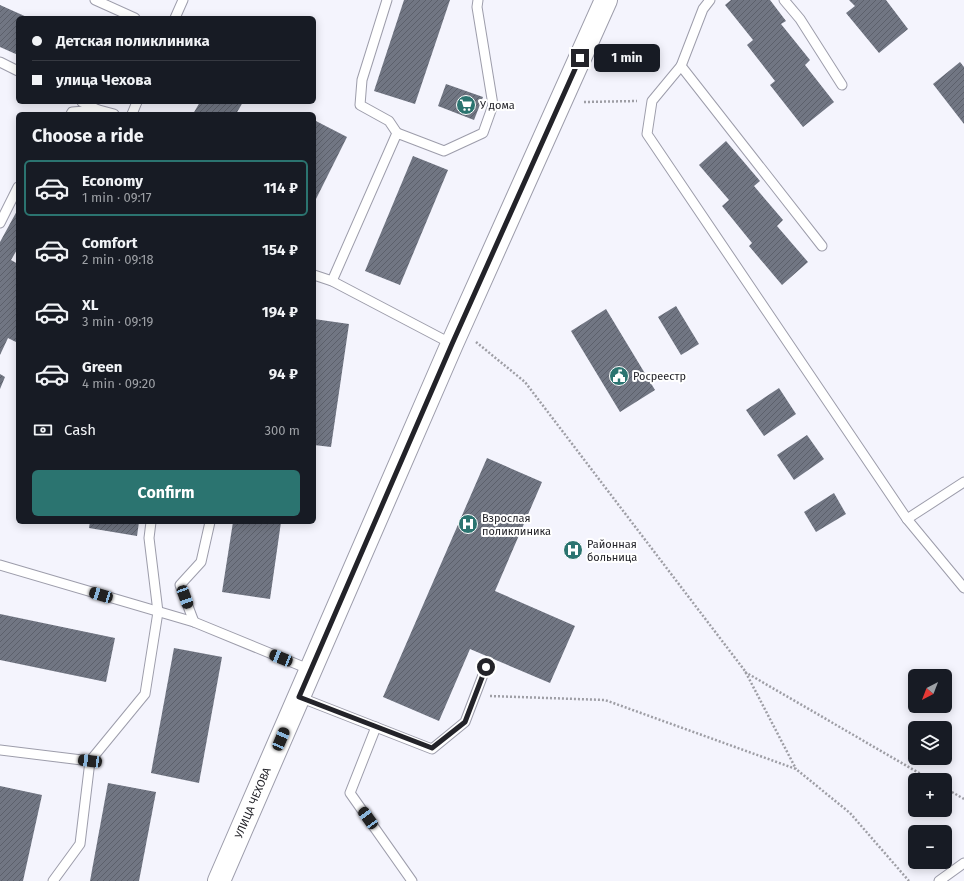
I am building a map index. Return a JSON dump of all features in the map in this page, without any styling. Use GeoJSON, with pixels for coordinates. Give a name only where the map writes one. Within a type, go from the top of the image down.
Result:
{"type":"FeatureCollection","features":[{"type":"Feature","properties":{"kind":"street","name":"УЛИЦА ЧЕХОВА"},"geometry":{"type":"LineString","coordinates":[[219,881],[455,336],[606,0]]}},
{"type":"Feature","properties":{"kind":"lane"},"geometry":{"type":"LineString","coordinates":[[95,0],[131,16]]}},
{"type":"Feature","properties":{"kind":"lane"},"geometry":{"type":"LineString","coordinates":[[176,16],[183,0]]}},
{"type":"Feature","properties":{"kind":"lane"},"geometry":{"type":"LineString","coordinates":[[387,0],[362,80],[360,105],[389,121],[397,133],[444,151],[483,133],[494,105],[477,7],[478,0]]}},
{"type":"Feature","properties":{"kind":"lane"},"geometry":{"type":"LineString","coordinates":[[710,0],[703,9],[681,66],[652,101],[647,134],[907,519],[964,588]]}},
{"type":"Feature","properties":{"kind":"lane"},"geometry":{"type":"LineString","coordinates":[[784,0],[800,19],[842,85]]}},
{"type":"Feature","properties":{"kind":"lane"},"geometry":{"type":"LineString","coordinates":[[0,62],[16,70]]}},
{"type":"Feature","properties":{"kind":"lane"},"geometry":{"type":"LineString","coordinates":[[681,66],[822,246]]}},
{"type":"Feature","properties":{"kind":"lane"},"geometry":{"type":"LineString","coordinates":[[86,104],[106,112]]}},
{"type":"Feature","properties":{"kind":"lane"},"geometry":{"type":"LineString","coordinates":[[72,112],[99,110]]}},
{"type":"Feature","properties":{"kind":"lane"},"geometry":{"type":"LineString","coordinates":[[332,281],[397,133]]}},
{"type":"Feature","properties":{"kind":"lane"},"geometry":{"type":"LineString","coordinates":[[0,224],[16,191]]}},
{"type":"Feature","properties":{"kind":"lane"},"geometry":{"type":"LineString","coordinates":[[316,276],[332,281],[455,336]]}},
{"type":"Feature","properties":{"kind":"lane"},"geometry":{"type":"LineString","coordinates":[[907,519],[964,482]]}},
{"type":"Feature","properties":{"kind":"lane"},"geometry":{"type":"LineString","coordinates":[[52,881],[80,844],[90,761],[145,694],[158,612],[149,538],[151,524]]}},
{"type":"Feature","properties":{"kind":"lane"},"geometry":{"type":"LineString","coordinates":[[194,622],[180,585],[201,562],[210,524]]}},
{"type":"Feature","properties":{"kind":"lane"},"geometry":{"type":"LineString","coordinates":[[0,565],[194,622],[310,670]]}},
{"type":"Feature","properties":{"kind":"lane"},"geometry":{"type":"LineString","coordinates":[[299,697],[432,748],[465,722],[486,667]]}},
{"type":"Feature","properties":{"kind":"lane"},"geometry":{"type":"LineString","coordinates":[[376,727],[350,793],[412,881]]}},
{"type":"Feature","properties":{"kind":"lane"},"geometry":{"type":"LineString","coordinates":[[0,750],[90,761]]}},
{"type":"Feature","properties":{"kind":"lane"},"geometry":{"type":"LineString","coordinates":[[939,881],[964,863]]}},
{"type":"Feature","properties":{"kind":"path"},"geometry":{"type":"LineString","coordinates":[[560,102],[652,101]]}},
{"type":"Feature","properties":{"kind":"path"},"geometry":{"type":"LineString","coordinates":[[455,336],[525,382],[745,672],[796,769]]}},
{"type":"Feature","properties":{"kind":"path"},"geometry":{"type":"LineString","coordinates":[[745,672],[919,773]]}},
{"type":"Feature","properties":{"kind":"path"},"geometry":{"type":"LineString","coordinates":[[475,696],[605,700],[796,769],[850,813],[909,881]]}},
{"type":"Feature","properties":{"kind":"path"},"geometry":{"type":"LineString","coordinates":[[952,792],[964,799]]}},
{"type":"Feature","properties":{"kind":"building"},"geometry":{"type":"Polygon","coordinates":[[[404,0],[450,0],[415,104],[374,91],[404,0]]]}},
{"type":"Feature","properties":{"kind":"building"},"geometry":{"type":"Polygon","coordinates":[[[731,0],[770,0],[786,21],[781,24],[810,60],[805,65],[834,102],[803,127],[770,85],[775,81],[747,45],[753,40],[725,5],[731,0]]]}},
{"type":"Feature","properties":{"kind":"building"},"geometry":{"type":"Polygon","coordinates":[[[849,0],[886,0],[908,29],[879,53],[846,13],[855,6],[849,0]]]}},
{"type":"Feature","properties":{"kind":"building"},"geometry":{"type":"Polygon","coordinates":[[[0,5],[25,16],[16,16],[16,54],[0,47],[0,5]]]}},
{"type":"Feature","properties":{"kind":"building"},"geometry":{"type":"Polygon","coordinates":[[[960,62],[964,67],[964,124],[933,84],[960,62]]]}},
{"type":"Feature","properties":{"kind":"building"},"geometry":{"type":"Polygon","coordinates":[[[446,84],[483,97],[474,120],[438,106],[446,84]]]}},
{"type":"Feature","properties":{"kind":"building"},"geometry":{"type":"Polygon","coordinates":[[[199,104],[242,104],[237,112],[194,112],[199,104]]]}},
{"type":"Feature","properties":{"kind":"building"},"geometry":{"type":"Polygon","coordinates":[[[316,121],[347,137],[316,199],[316,121]]]}},
{"type":"Feature","properties":{"kind":"building"},"geometry":{"type":"Polygon","coordinates":[[[726,141],[760,181],[754,186],[783,220],[777,226],[808,262],[782,285],[749,246],[752,243],[722,206],[729,200],[699,165],[726,141]]]}},
{"type":"Feature","properties":{"kind":"building"},"geometry":{"type":"Polygon","coordinates":[[[413,156],[448,170],[400,285],[365,271],[413,156]]]}},
{"type":"Feature","properties":{"kind":"building"},"geometry":{"type":"Polygon","coordinates":[[[16,213],[16,251],[11,260],[16,263],[16,342],[8,338],[0,355],[0,242],[16,213]]]}},
{"type":"Feature","properties":{"kind":"building"},"geometry":{"type":"Polygon","coordinates":[[[676,306],[699,344],[681,355],[658,317],[676,306]]]}},
{"type":"Feature","properties":{"kind":"building"},"geometry":{"type":"Polygon","coordinates":[[[606,309],[655,390],[620,412],[571,331],[606,309]]]}},
{"type":"Feature","properties":{"kind":"building"},"geometry":{"type":"Polygon","coordinates":[[[316,319],[349,324],[331,447],[316,445],[316,319]]]}},
{"type":"Feature","properties":{"kind":"building"},"geometry":{"type":"Polygon","coordinates":[[[0,374],[5,377],[0,389],[0,374]]]}},
{"type":"Feature","properties":{"kind":"building"},"geometry":{"type":"Polygon","coordinates":[[[779,388],[796,414],[764,436],[746,410],[779,388]]]}},
{"type":"Feature","properties":{"kind":"building"},"geometry":{"type":"Polygon","coordinates":[[[807,435],[824,459],[794,480],[777,455],[807,435]]]}},
{"type":"Feature","properties":{"kind":"building"},"geometry":{"type":"Polygon","coordinates":[[[487,458],[542,482],[495,591],[575,626],[550,683],[470,649],[439,721],[383,697],[487,458]]]}},
{"type":"Feature","properties":{"kind":"building"},"geometry":{"type":"Polygon","coordinates":[[[834,493],[846,514],[816,532],[804,512],[834,493]]]}},
{"type":"Feature","properties":{"kind":"building"},"geometry":{"type":"Polygon","coordinates":[[[90,524],[139,524],[137,536],[89,528],[90,524]]]}},
{"type":"Feature","properties":{"kind":"building"},"geometry":{"type":"Polygon","coordinates":[[[233,524],[281,524],[270,599],[222,592],[233,524]]]}},
{"type":"Feature","properties":{"kind":"building"},"geometry":{"type":"Polygon","coordinates":[[[0,614],[115,638],[106,682],[0,660],[0,614]]]}},
{"type":"Feature","properties":{"kind":"building"},"geometry":{"type":"Polygon","coordinates":[[[174,648],[222,657],[199,783],[151,773],[174,648]]]}},
{"type":"Feature","properties":{"kind":"building"},"geometry":{"type":"Polygon","coordinates":[[[108,783],[156,792],[139,881],[90,881],[108,783]]]}},
{"type":"Feature","properties":{"kind":"building"},"geometry":{"type":"Polygon","coordinates":[[[0,786],[42,795],[23,881],[0,881],[0,786]]]}},
{"type":"Feature","properties":{"kind":"place","name":"У дома"},"geometry":{"type":"Point","coordinates":[466,105]}},
{"type":"Feature","properties":{"kind":"place","name":"Росреестр"},"geometry":{"type":"Point","coordinates":[619,376]}},
{"type":"Feature","properties":{"kind":"place","name":"Взрослая поликлиника"},"geometry":{"type":"Point","coordinates":[468,524]}},
{"type":"Feature","properties":{"kind":"place","name":"Районная больница"},"geometry":{"type":"Point","coordinates":[573,550]}},
{"type":"Feature","properties":{"kind":"route"},"geometry":{"type":"LineString","coordinates":[[486,667],[465,722],[432,748],[299,697],[452,344],[580,58]]}}]}
